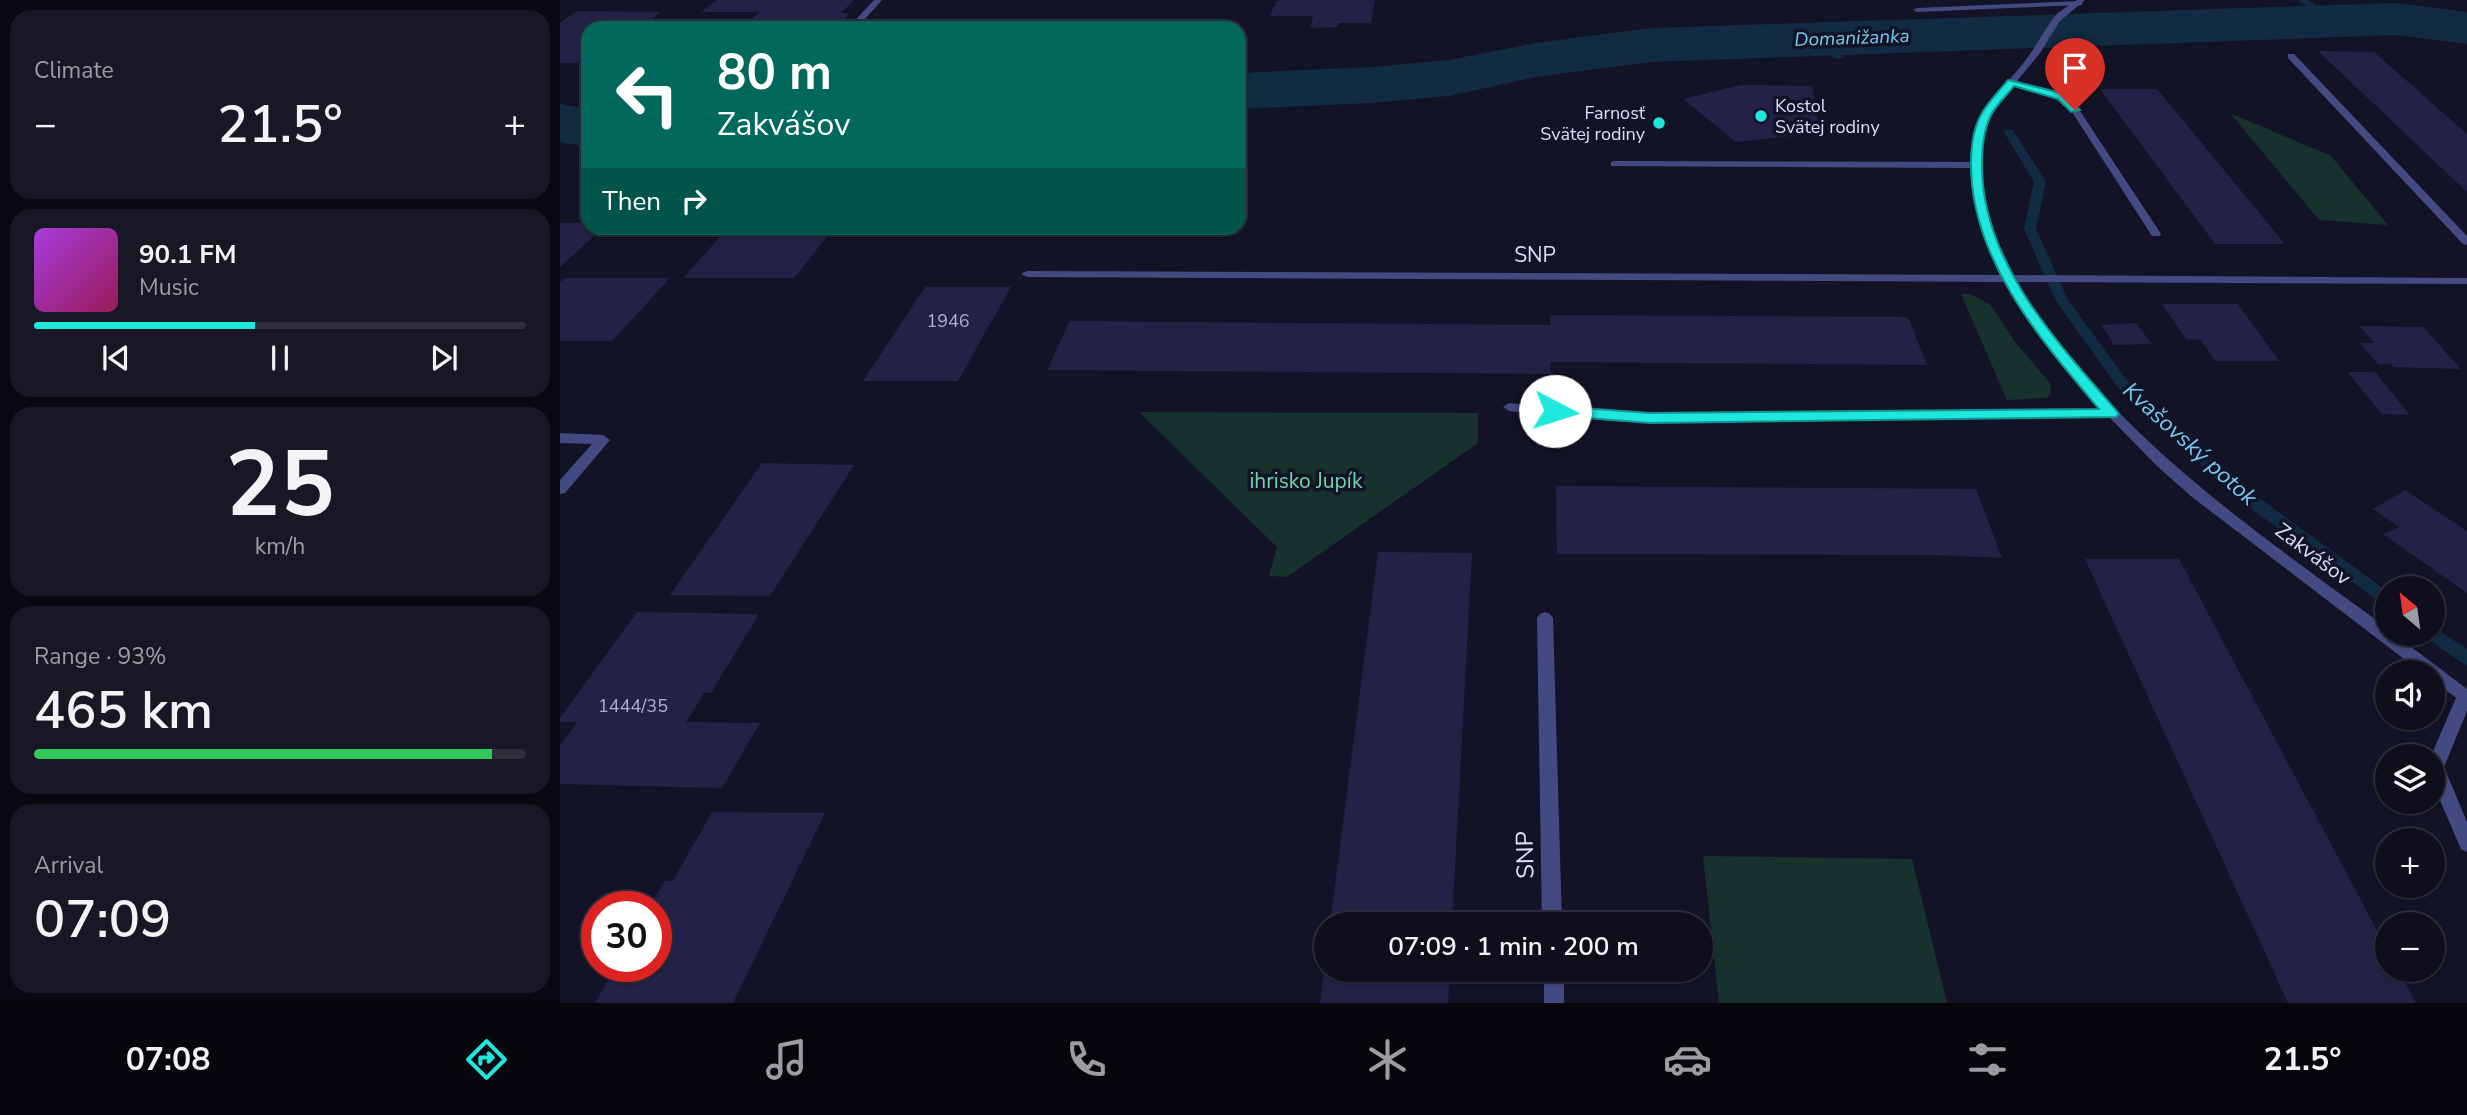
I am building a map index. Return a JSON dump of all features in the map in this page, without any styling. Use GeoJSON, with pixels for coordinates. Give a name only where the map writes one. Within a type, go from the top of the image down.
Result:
{"type":"FeatureCollection","features":[{"type":"Feature","properties":{"kind":"street"},"geometry":{"type":"LineString","coordinates":[[858,21],[878,0]]}},
{"type":"Feature","properties":{"kind":"street"},"geometry":{"type":"LineString","coordinates":[[1917,10],[2080,2]]}},
{"type":"Feature","properties":{"kind":"street","name":"Zakvášov"},"geometry":{"type":"LineString","coordinates":[[2080,2],[2060,16],[2036,53],[1986,114],[1977,144],[1977,187],[1987,231],[2010,281],[2055,348],[2111,414],[2196,493],[2466,697]]}},
{"type":"Feature","properties":{"kind":"street"},"geometry":{"type":"LineString","coordinates":[[2291,55],[2467,242]]}},
{"type":"Feature","properties":{"kind":"street"},"geometry":{"type":"LineString","coordinates":[[2012,82],[2061,97],[2075,110],[2156,234]]}},
{"type":"Feature","properties":{"kind":"street"},"geometry":{"type":"LineString","coordinates":[[1614,164],[1977,165]]}},
{"type":"Feature","properties":{"kind":"street","name":"SNP"},"geometry":{"type":"LineString","coordinates":[[1027,274],[2010,281],[2467,281]]}},
{"type":"Feature","properties":{"kind":"street"},"geometry":{"type":"LineString","coordinates":[[1509,407],[1637,418],[2111,414]]}},
{"type":"Feature","properties":{"kind":"street"},"geometry":{"type":"LineString","coordinates":[[560,438],[603,440],[560,489]]}},
{"type":"Feature","properties":{"kind":"street","name":"SNP"},"geometry":{"type":"LineString","coordinates":[[1545,618],[1552,912]]}},
{"type":"Feature","properties":{"kind":"street"},"geometry":{"type":"LineString","coordinates":[[2466,697],[2435,767],[2467,843]]}},
{"type":"Feature","properties":{"kind":"street"},"geometry":{"type":"LineString","coordinates":[[1553,982],[1554,1003]]}},
{"type":"Feature","properties":{"kind":"green space"},"geometry":{"type":"Polygon","coordinates":[[[2230,113],[2331,156],[2388,225],[2319,220],[2230,113]]]}},
{"type":"Feature","properties":{"kind":"green space"},"geometry":{"type":"Polygon","coordinates":[[[1961,294],[1970,294],[1991,305],[2015,342],[2050,383],[2051,393],[2047,398],[2007,400],[1961,294]]]}},
{"type":"Feature","properties":{"kind":"green space","name":"ihrisko Jupík"},"geometry":{"type":"Polygon","coordinates":[[[1139,412],[1478,413],[1478,443],[1287,577],[1269,576],[1277,547],[1139,412]]]}},
{"type":"Feature","properties":{"kind":"green space"},"geometry":{"type":"Polygon","coordinates":[[[1703,856],[1912,859],[1947,1003],[1719,1003],[1713,948],[1713,912],[1709,912],[1703,856]]]}},
{"type":"Feature","properties":{"kind":"building"},"geometry":{"type":"Polygon","coordinates":[[[717,0],[854,0],[841,13],[850,13],[842,21],[750,21],[760,12],[701,12],[717,0]]]}},
{"type":"Feature","properties":{"kind":"building"},"geometry":{"type":"Polygon","coordinates":[[[1375,0],[1371,23],[1339,23],[1337,27],[1310,28],[1313,16],[1270,16],[1276,1],[1375,0]]]}},
{"type":"Feature","properties":{"kind":"building"},"geometry":{"type":"Polygon","coordinates":[[[577,11],[661,12],[649,21],[581,21],[581,63],[560,63],[560,23],[577,11]]]}},
{"type":"Feature","properties":{"kind":"building"},"geometry":{"type":"Polygon","coordinates":[[[1087,19],[1086,21],[1024,20],[1087,19]]]}},
{"type":"Feature","properties":{"kind":"building"},"geometry":{"type":"Polygon","coordinates":[[[2318,51],[2374,52],[2467,134],[2467,192],[2318,51]]]}},
{"type":"Feature","properties":{"kind":"building","name":"Kostol Svätej rodiny"},"geometry":{"type":"Polygon","coordinates":[[[1741,85],[1812,86],[1820,133],[1736,142],[1683,99],[1741,85]]]}},
{"type":"Feature","properties":{"kind":"building"},"geometry":{"type":"Polygon","coordinates":[[[2100,89],[2157,89],[2285,244],[2215,244],[2100,89]]]}},
{"type":"Feature","properties":{"kind":"building"},"geometry":{"type":"Polygon","coordinates":[[[560,223],[581,223],[581,235],[595,235],[560,267],[560,223]]]}},
{"type":"Feature","properties":{"kind":"building"},"geometry":{"type":"Polygon","coordinates":[[[722,235],[828,235],[794,278],[683,278],[722,235]]]}},
{"type":"Feature","properties":{"kind":"building"},"geometry":{"type":"Polygon","coordinates":[[[565,278],[670,278],[612,341],[560,341],[560,282],[565,278]]]}},
{"type":"Feature","properties":{"kind":"building"},"geometry":{"type":"Polygon","coordinates":[[[925,287],[1011,287],[958,381],[863,381],[925,287]]]}},
{"type":"Feature","properties":{"kind":"building"},"geometry":{"type":"Polygon","coordinates":[[[2162,304],[2238,304],[2279,361],[2215,361],[2201,340],[2186,339],[2162,304]]]}},
{"type":"Feature","properties":{"kind":"building"},"geometry":{"type":"Polygon","coordinates":[[[1550,315],[1908,317],[1927,365],[1550,362],[1551,374],[1047,370],[1070,321],[1550,325],[1550,315]]]}},
{"type":"Feature","properties":{"kind":"building"},"geometry":{"type":"Polygon","coordinates":[[[2136,323],[2152,344],[2114,345],[2101,325],[2136,323]]]}},
{"type":"Feature","properties":{"kind":"building"},"geometry":{"type":"Polygon","coordinates":[[[2360,326],[2423,327],[2461,369],[2378,364],[2360,343],[2374,343],[2360,326]]]}},
{"type":"Feature","properties":{"kind":"building"},"geometry":{"type":"Polygon","coordinates":[[[2347,372],[2375,372],[2410,415],[2382,414],[2347,372]]]}},
{"type":"Feature","properties":{"kind":"building"},"geometry":{"type":"Polygon","coordinates":[[[762,463],[854,465],[770,596],[670,595],[762,463]]]}},
{"type":"Feature","properties":{"kind":"building"},"geometry":{"type":"Polygon","coordinates":[[[1556,486],[1976,489],[2002,558],[1933,555],[1557,554],[1556,486]]]}},
{"type":"Feature","properties":{"kind":"building"},"geometry":{"type":"Polygon","coordinates":[[[2405,490],[2467,531],[2467,593],[2383,534],[2399,527],[2373,509],[2405,490]]]}},
{"type":"Feature","properties":{"kind":"building"},"geometry":{"type":"Polygon","coordinates":[[[1378,552],[1472,553],[1453,912],[1332,912],[1378,552]]]}},
{"type":"Feature","properties":{"kind":"building"},"geometry":{"type":"Polygon","coordinates":[[[2085,559],[2179,559],[2375,926],[2375,982],[2405,982],[2416,1003],[2288,1003],[2085,559]]]}},
{"type":"Feature","properties":{"kind":"building"},"geometry":{"type":"Polygon","coordinates":[[[637,612],[759,614],[711,693],[704,693],[686,722],[760,723],[722,788],[560,784],[560,746],[577,722],[560,722],[560,718],[637,612]]]}},
{"type":"Feature","properties":{"kind":"building"},"geometry":{"type":"Polygon","coordinates":[[[712,812],[825,813],[733,1003],[595,1003],[607,982],[672,982],[672,891],[658,891],[664,881],[673,881],[712,812]]]}},
{"type":"Feature","properties":{"kind":"building"},"geometry":{"type":"Polygon","coordinates":[[[1323,982],[1449,982],[1448,1003],[1320,1003],[1323,982]]]}},
{"type":"Feature","properties":{"kind":"waterway"},"geometry":{"type":"LineString","coordinates":[[2302,0],[2333,21]]}},
{"type":"Feature","properties":{"kind":"waterway","name":"Domanižanka"},"geometry":{"type":"LineString","coordinates":[[1246,91],[1372,85],[1448,78],[1536,60],[1651,45],[2396,19],[2467,28]]}},
{"type":"Feature","properties":{"kind":"waterway","name":"Kvašovský potok"},"geometry":{"type":"LineString","coordinates":[[1802,40],[1840,57]]}},
{"type":"Feature","properties":{"kind":"waterway","name":"Domanižanka"},"geometry":{"type":"LineString","coordinates":[[560,123],[581,127]]}},
{"type":"Feature","properties":{"kind":"waterway","name":"Kvašovský potok"},"geometry":{"type":"LineString","coordinates":[[2009,132],[2040,182],[2030,229],[2062,301],[2124,386],[2249,499],[2375,591]]}},
{"type":"Feature","properties":{"kind":"waterway","name":"Kvašovský potok"},"geometry":{"type":"LineString","coordinates":[[2445,643],[2467,659]]}},
{"type":"Feature","properties":{"kind":"place","name":"Kostol Svätej rodiny"},"geometry":{"type":"Point","coordinates":[1761,116]}},
{"type":"Feature","properties":{"kind":"place","name":"Farnosť Svätej rodiny"},"geometry":{"type":"Point","coordinates":[1659,123]}},
{"type":"Feature","properties":{"kind":"route"},"geometry":{"type":"LineString","coordinates":[[1555,411],[1623,418],[1882,418],[2111,414],[2055,348],[2010,281],[1987,231],[1977,187],[1977,144],[1986,114],[2012,82],[2061,97],[2075,110]]}}]}
